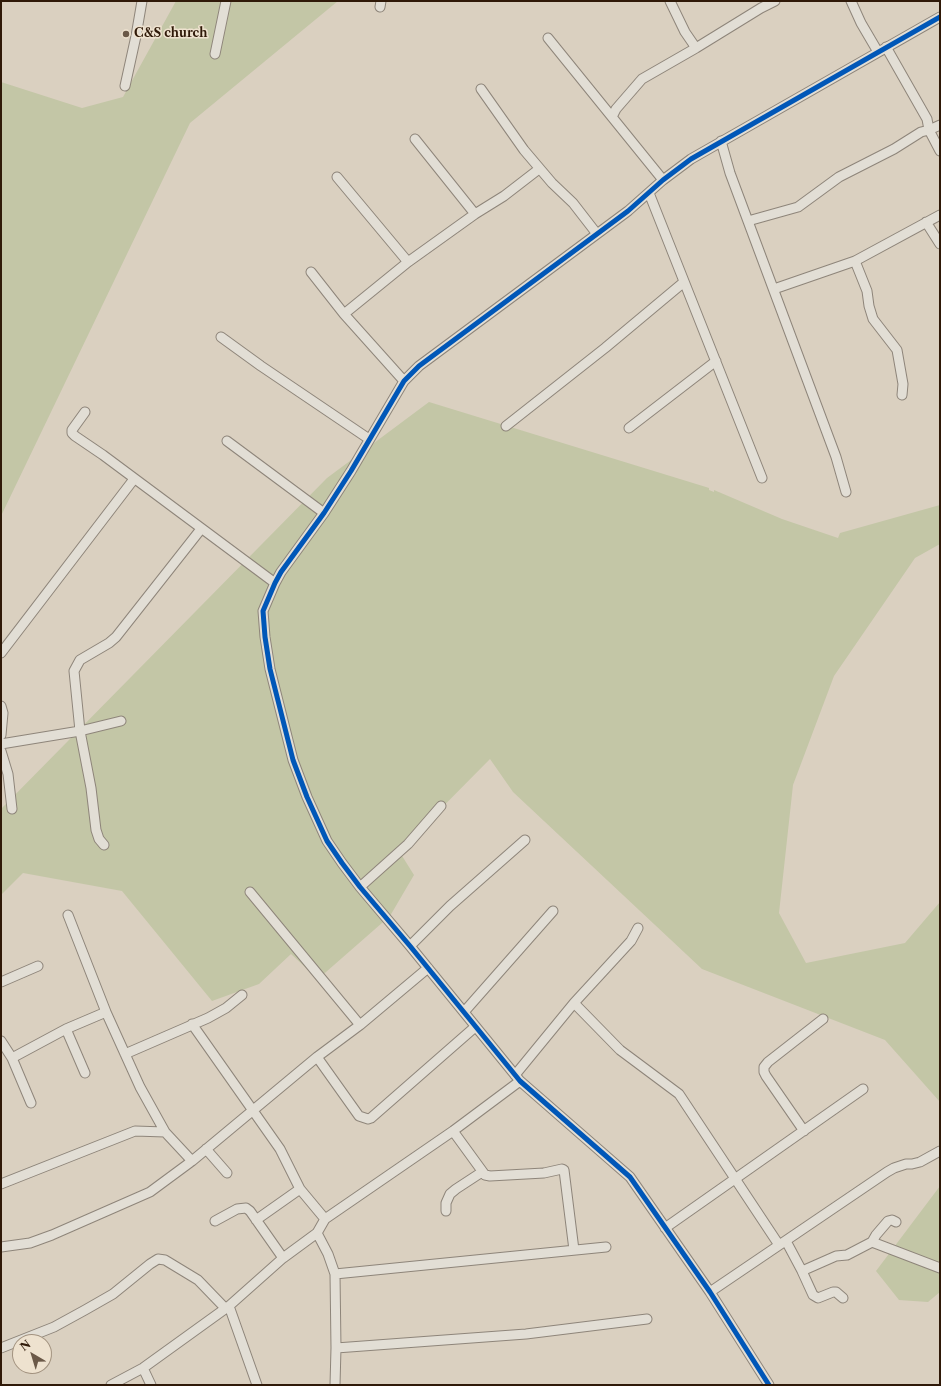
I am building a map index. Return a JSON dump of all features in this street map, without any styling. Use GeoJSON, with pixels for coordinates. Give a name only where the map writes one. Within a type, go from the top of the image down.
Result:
{"type":"FeatureCollection","features":[{"type":"Feature","properties":{"kind":"street"},"geometry":{"type":"LineString","coordinates":[[125,86],[142,1]]}},
{"type":"Feature","properties":{"kind":"street"},"geometry":{"type":"LineString","coordinates":[[215,54],[226,1]]}},
{"type":"Feature","properties":{"kind":"street"},"geometry":{"type":"LineString","coordinates":[[670,1],[685,32],[696,48]]}},
{"type":"Feature","properties":{"kind":"street"},"geometry":{"type":"LineString","coordinates":[[612,118],[616,109],[642,79],[696,48],[759,4],[775,1]]}},
{"type":"Feature","properties":{"kind":"street"},"geometry":{"type":"LineString","coordinates":[[851,1],[861,23],[882,49],[927,119],[929,130],[940,151]]}},
{"type":"Feature","properties":{"kind":"street"},"geometry":{"type":"LineString","coordinates":[[769,1385],[710,1292],[630,1177],[517,1078],[360,887],[327,841],[307,797],[293,760],[270,669],[263,611],[275,583],[324,513],[351,471],[404,381],[425,362],[597,234],[691,159],[940,17]]}},
{"type":"Feature","properties":{"kind":"street"},"geometry":{"type":"LineString","coordinates":[[548,38],[663,180]]}},
{"type":"Feature","properties":{"kind":"street"},"geometry":{"type":"LineString","coordinates":[[481,89],[539,169],[573,203],[597,234]]}},
{"type":"Feature","properties":{"kind":"street"},"geometry":{"type":"LineString","coordinates":[[748,221],[798,207],[839,177],[894,149],[921,132],[940,125]]}},
{"type":"Feature","properties":{"kind":"street"},"geometry":{"type":"LineString","coordinates":[[415,139],[475,214]]}},
{"type":"Feature","properties":{"kind":"street"},"geometry":{"type":"LineString","coordinates":[[721,141],[730,173],[836,457],[846,492]]}},
{"type":"Feature","properties":{"kind":"street"},"geometry":{"type":"LineString","coordinates":[[344,314],[408,262],[475,214],[504,196],[539,169]]}},
{"type":"Feature","properties":{"kind":"street"},"geometry":{"type":"LineString","coordinates":[[337,177],[408,262]]}},
{"type":"Feature","properties":{"kind":"street"},"geometry":{"type":"LineString","coordinates":[[649,193],[762,478]]}},
{"type":"Feature","properties":{"kind":"street"},"geometry":{"type":"LineString","coordinates":[[774,289],[855,261],[940,215]]}},
{"type":"Feature","properties":{"kind":"street"},"geometry":{"type":"LineString","coordinates":[[926,222],[940,244]]}},
{"type":"Feature","properties":{"kind":"street"},"geometry":{"type":"LineString","coordinates":[[855,261],[867,291],[873,319],[897,350],[903,384],[902,395]]}},
{"type":"Feature","properties":{"kind":"street"},"geometry":{"type":"LineString","coordinates":[[310,272],[344,314],[404,381]]}},
{"type":"Feature","properties":{"kind":"street"},"geometry":{"type":"LineString","coordinates":[[506,426],[605,348],[684,282]]}},
{"type":"Feature","properties":{"kind":"street"},"geometry":{"type":"LineString","coordinates":[[221,337],[369,439]]}},
{"type":"Feature","properties":{"kind":"street"},"geometry":{"type":"LineString","coordinates":[[629,428],[716,361]]}},
{"type":"Feature","properties":{"kind":"street"},"geometry":{"type":"LineString","coordinates":[[85,412],[72,430],[72,433],[275,583]]}},
{"type":"Feature","properties":{"kind":"street"},"geometry":{"type":"LineString","coordinates":[[227,440],[324,513]]}},
{"type":"Feature","properties":{"kind":"street"},"geometry":{"type":"LineString","coordinates":[[1,653],[134,479]]}},
{"type":"Feature","properties":{"kind":"street"},"geometry":{"type":"LineString","coordinates":[[104,845],[99,839],[96,830],[91,788],[80,731],[74,671],[76,665],[84,657],[109,643],[116,637],[202,529]]}},
{"type":"Feature","properties":{"kind":"street"},"geometry":{"type":"LineString","coordinates":[[1,706],[3,713],[1,735]]}},
{"type":"Feature","properties":{"kind":"street"},"geometry":{"type":"LineString","coordinates":[[1,744],[80,731],[121,720]]}},
{"type":"Feature","properties":{"kind":"street"},"geometry":{"type":"LineString","coordinates":[[1,751],[8,774],[12,809]]}},
{"type":"Feature","properties":{"kind":"street"},"geometry":{"type":"LineString","coordinates":[[360,887],[408,844],[441,806]]}},
{"type":"Feature","properties":{"kind":"street"},"geometry":{"type":"LineString","coordinates":[[410,946],[450,906],[525,840]]}},
{"type":"Feature","properties":{"kind":"street"},"geometry":{"type":"LineString","coordinates":[[250,892],[360,1024]]}},
{"type":"Feature","properties":{"kind":"street"},"geometry":{"type":"LineString","coordinates":[[464,1012],[553,911]]}},
{"type":"Feature","properties":{"kind":"street"},"geometry":{"type":"LineString","coordinates":[[68,915],[106,1012],[140,1087],[165,1132],[192,1161]]}},
{"type":"Feature","properties":{"kind":"street"},"geometry":{"type":"LineString","coordinates":[[111,1385],[143,1368],[227,1307],[283,1258],[317,1233],[325,1219],[453,1131],[517,1078],[574,1003],[631,941],[638,928]]}},
{"type":"Feature","properties":{"kind":"street"},"geometry":{"type":"LineString","coordinates":[[1,982],[38,966]]}},
{"type":"Feature","properties":{"kind":"street"},"geometry":{"type":"LineString","coordinates":[[1,1247],[30,1243],[52,1235],[150,1192],[192,1161],[253,1109],[428,968]]}},
{"type":"Feature","properties":{"kind":"street"},"geometry":{"type":"LineString","coordinates":[[125,1054],[208,1018],[226,1008],[242,995]]}},
{"type":"Feature","properties":{"kind":"street"},"geometry":{"type":"LineString","coordinates":[[574,1003],[620,1050],[679,1094],[802,1271],[813,1295],[818,1298],[836,1292],[843,1298]]}},
{"type":"Feature","properties":{"kind":"street"},"geometry":{"type":"LineString","coordinates":[[12,1058],[66,1029],[106,1012]]}},
{"type":"Feature","properties":{"kind":"street"},"geometry":{"type":"LineString","coordinates":[[804,1131],[766,1076],[764,1067],[768,1062],[823,1019]]}},
{"type":"Feature","properties":{"kind":"street"},"geometry":{"type":"LineString","coordinates":[[192,1024],[280,1149],[300,1189],[325,1219]]}},
{"type":"Feature","properties":{"kind":"street"},"geometry":{"type":"LineString","coordinates":[[317,1057],[359,1116],[368,1119],[475,1027]]}},
{"type":"Feature","properties":{"kind":"street"},"geometry":{"type":"LineString","coordinates":[[66,1029],[85,1073]]}},
{"type":"Feature","properties":{"kind":"street"},"geometry":{"type":"LineString","coordinates":[[1,1041],[12,1058],[31,1103]]}},
{"type":"Feature","properties":{"kind":"street"},"geometry":{"type":"LineString","coordinates":[[665,1228],[863,1089]]}},
{"type":"Feature","properties":{"kind":"street"},"geometry":{"type":"LineString","coordinates":[[1,1184],[135,1131],[165,1132]]}},
{"type":"Feature","properties":{"kind":"street"},"geometry":{"type":"LineString","coordinates":[[453,1131],[485,1175],[544,1173],[562,1169],[564,1170],[574,1250]]}},
{"type":"Feature","properties":{"kind":"street"},"geometry":{"type":"LineString","coordinates":[[206,1149],[227,1174]]}},
{"type":"Feature","properties":{"kind":"street"},"geometry":{"type":"LineString","coordinates":[[710,1292],[894,1168],[920,1162],[940,1151]]}},
{"type":"Feature","properties":{"kind":"street"},"geometry":{"type":"LineString","coordinates":[[446,1211],[446,1203],[450,1194],[482,1172]]}},
{"type":"Feature","properties":{"kind":"street"},"geometry":{"type":"LineString","coordinates":[[256,1220],[300,1189]]}},
{"type":"Feature","properties":{"kind":"street"},"geometry":{"type":"LineString","coordinates":[[215,1221],[237,1209],[246,1208],[250,1211],[283,1258]]}},
{"type":"Feature","properties":{"kind":"street"},"geometry":{"type":"LineString","coordinates":[[802,1271],[836,1256],[847,1255],[872,1242],[888,1221],[892,1220],[896,1222]]}},
{"type":"Feature","properties":{"kind":"street"},"geometry":{"type":"LineString","coordinates":[[317,1233],[328,1254],[335,1274],[335,1385]]}},
{"type":"Feature","properties":{"kind":"street"},"geometry":{"type":"LineString","coordinates":[[872,1242],[940,1268]]}},
{"type":"Feature","properties":{"kind":"street"},"geometry":{"type":"LineString","coordinates":[[335,1274],[606,1247]]}},
{"type":"Feature","properties":{"kind":"street"},"geometry":{"type":"LineString","coordinates":[[1,1348],[54,1327],[114,1294],[158,1259],[165,1260],[198,1280],[227,1307],[257,1385]]}},
{"type":"Feature","properties":{"kind":"street"},"geometry":{"type":"LineString","coordinates":[[336,1348],[526,1334],[647,1319]]}},
{"type":"Feature","properties":{"kind":"street"},"geometry":{"type":"LineString","coordinates":[[143,1368],[151,1385]]}},
{"type":"Feature","properties":{"kind":"green space"},"geometry":{"type":"Polygon","coordinates":[[[176,1],[338,1],[190,123],[1,516],[1,82],[82,108],[123,97],[176,1]]]}},
{"type":"Feature","properties":{"kind":"green space"},"geometry":{"type":"Polygon","coordinates":[[[429,402],[706,487],[709,488],[709,490],[714,492],[714,490],[782,519],[838,538],[840,533],[940,505],[940,544],[915,558],[834,676],[793,785],[779,913],[806,963],[905,943],[940,902],[940,1102],[885,1040],[702,969],[513,792],[490,759],[399,851],[414,875],[390,916],[318,979],[291,954],[259,984],[212,1001],[122,891],[23,873],[1,895],[1,809],[327,478],[429,402]]]}},
{"type":"Feature","properties":{"kind":"green space"},"geometry":{"type":"Polygon","coordinates":[[[940,1186],[940,1292],[928,1302],[899,1300],[876,1271],[940,1186]]]}},
{"type":"Feature","properties":{"kind":"cycle path"},"geometry":{"type":"LineString","coordinates":[[769,1385],[710,1292],[630,1177],[520,1081],[360,887],[327,841],[307,797],[293,760],[270,669],[263,611],[281,572],[324,513],[351,471],[404,381],[419,366],[628,211],[663,180],[691,159],[940,17]]}},
{"type":"Feature","properties":{"kind":"place","name":"C&S church"},"geometry":{"type":"Point","coordinates":[126,34]}}]}
